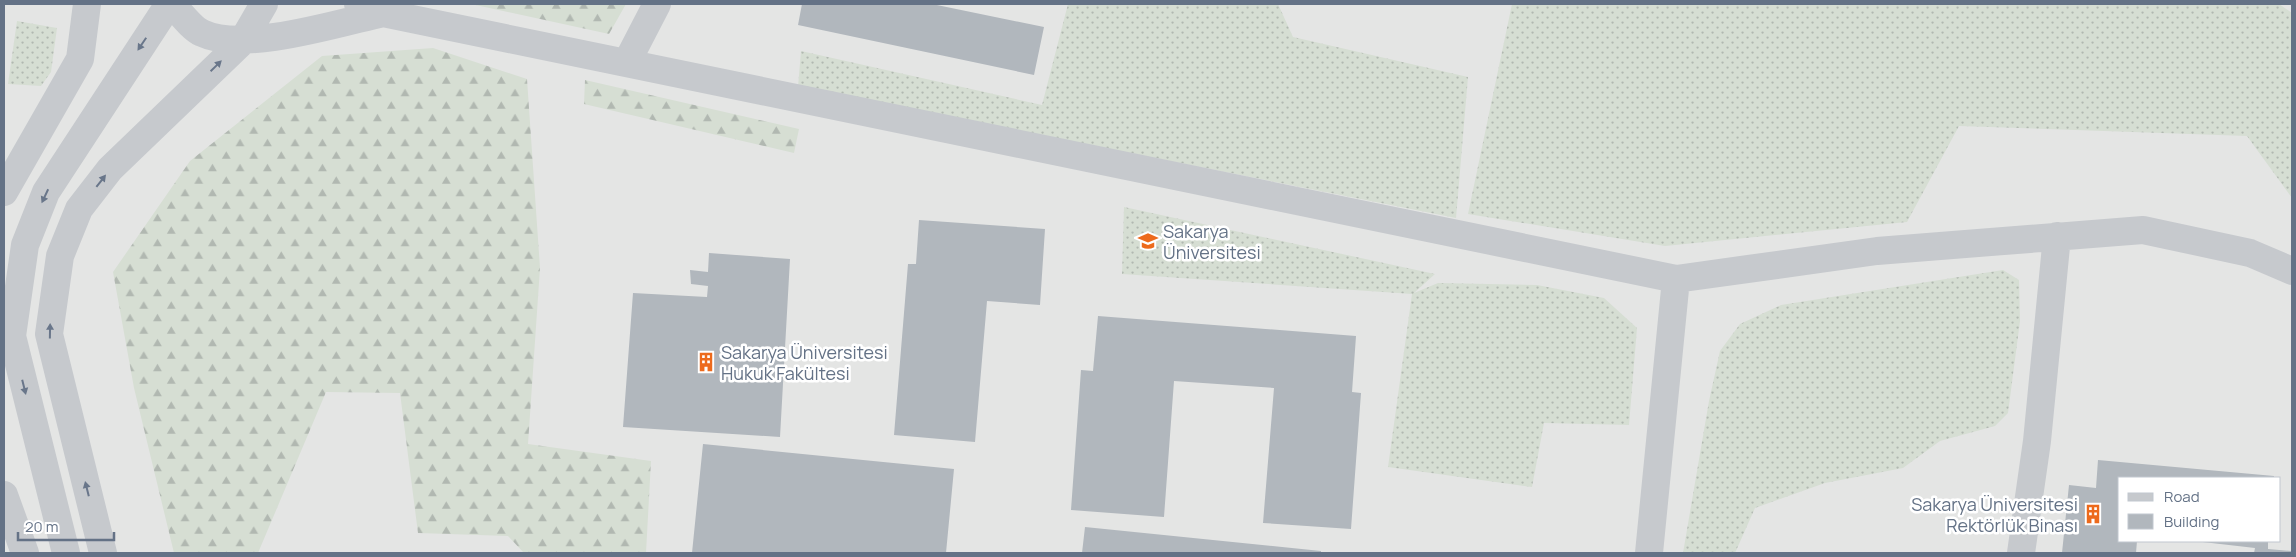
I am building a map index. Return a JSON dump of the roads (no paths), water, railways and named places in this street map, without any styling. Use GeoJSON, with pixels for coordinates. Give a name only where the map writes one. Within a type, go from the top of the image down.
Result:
{"type":"FeatureCollection","features":[{"type":"Feature","properties":{"kind":"street"},"geometry":{"type":"LineString","coordinates":[[4,192],[80,60],[87,4]]}},
{"type":"Feature","properties":{"kind":"street"},"geometry":{"type":"LineString","coordinates":[[66,553],[12,336],[25,245],[46,192],[170,4],[201,33],[242,42],[313,30],[370,8],[1676,279],[1877,252],[2143,230],[2250,253],[2292,271]]}},
{"type":"Feature","properties":{"kind":"street"},"geometry":{"type":"LineString","coordinates":[[103,553],[49,334],[60,256],[79,209],[110,169],[242,42],[264,4]]}},
{"type":"Feature","properties":{"kind":"street"},"geometry":{"type":"LineString","coordinates":[[627,62],[657,4]]}},
{"type":"Feature","properties":{"kind":"street"},"geometry":{"type":"LineString","coordinates":[[2021,553],[2037,441],[2057,236]]}},
{"type":"Feature","properties":{"kind":"street"},"geometry":{"type":"LineString","coordinates":[[1649,553],[1676,279]]}},
{"type":"Feature","properties":{"kind":"street"},"geometry":{"type":"LineString","coordinates":[[4,495],[25,553]]}},
{"type":"Feature","properties":{"kind":"place","name":"Sakarya Üniversitesi"},"geometry":{"type":"Point","coordinates":[1148,241]}},
{"type":"Feature","properties":{"kind":"place","name":"Sakarya Üniversitesi Hukuk Fakültesi"},"geometry":{"type":"Point","coordinates":[706,362]}},
{"type":"Feature","properties":{"kind":"place","name":"Sakarya Üniversitesi Rektörlük Binası"},"geometry":{"type":"Point","coordinates":[2093,514]}}]}
